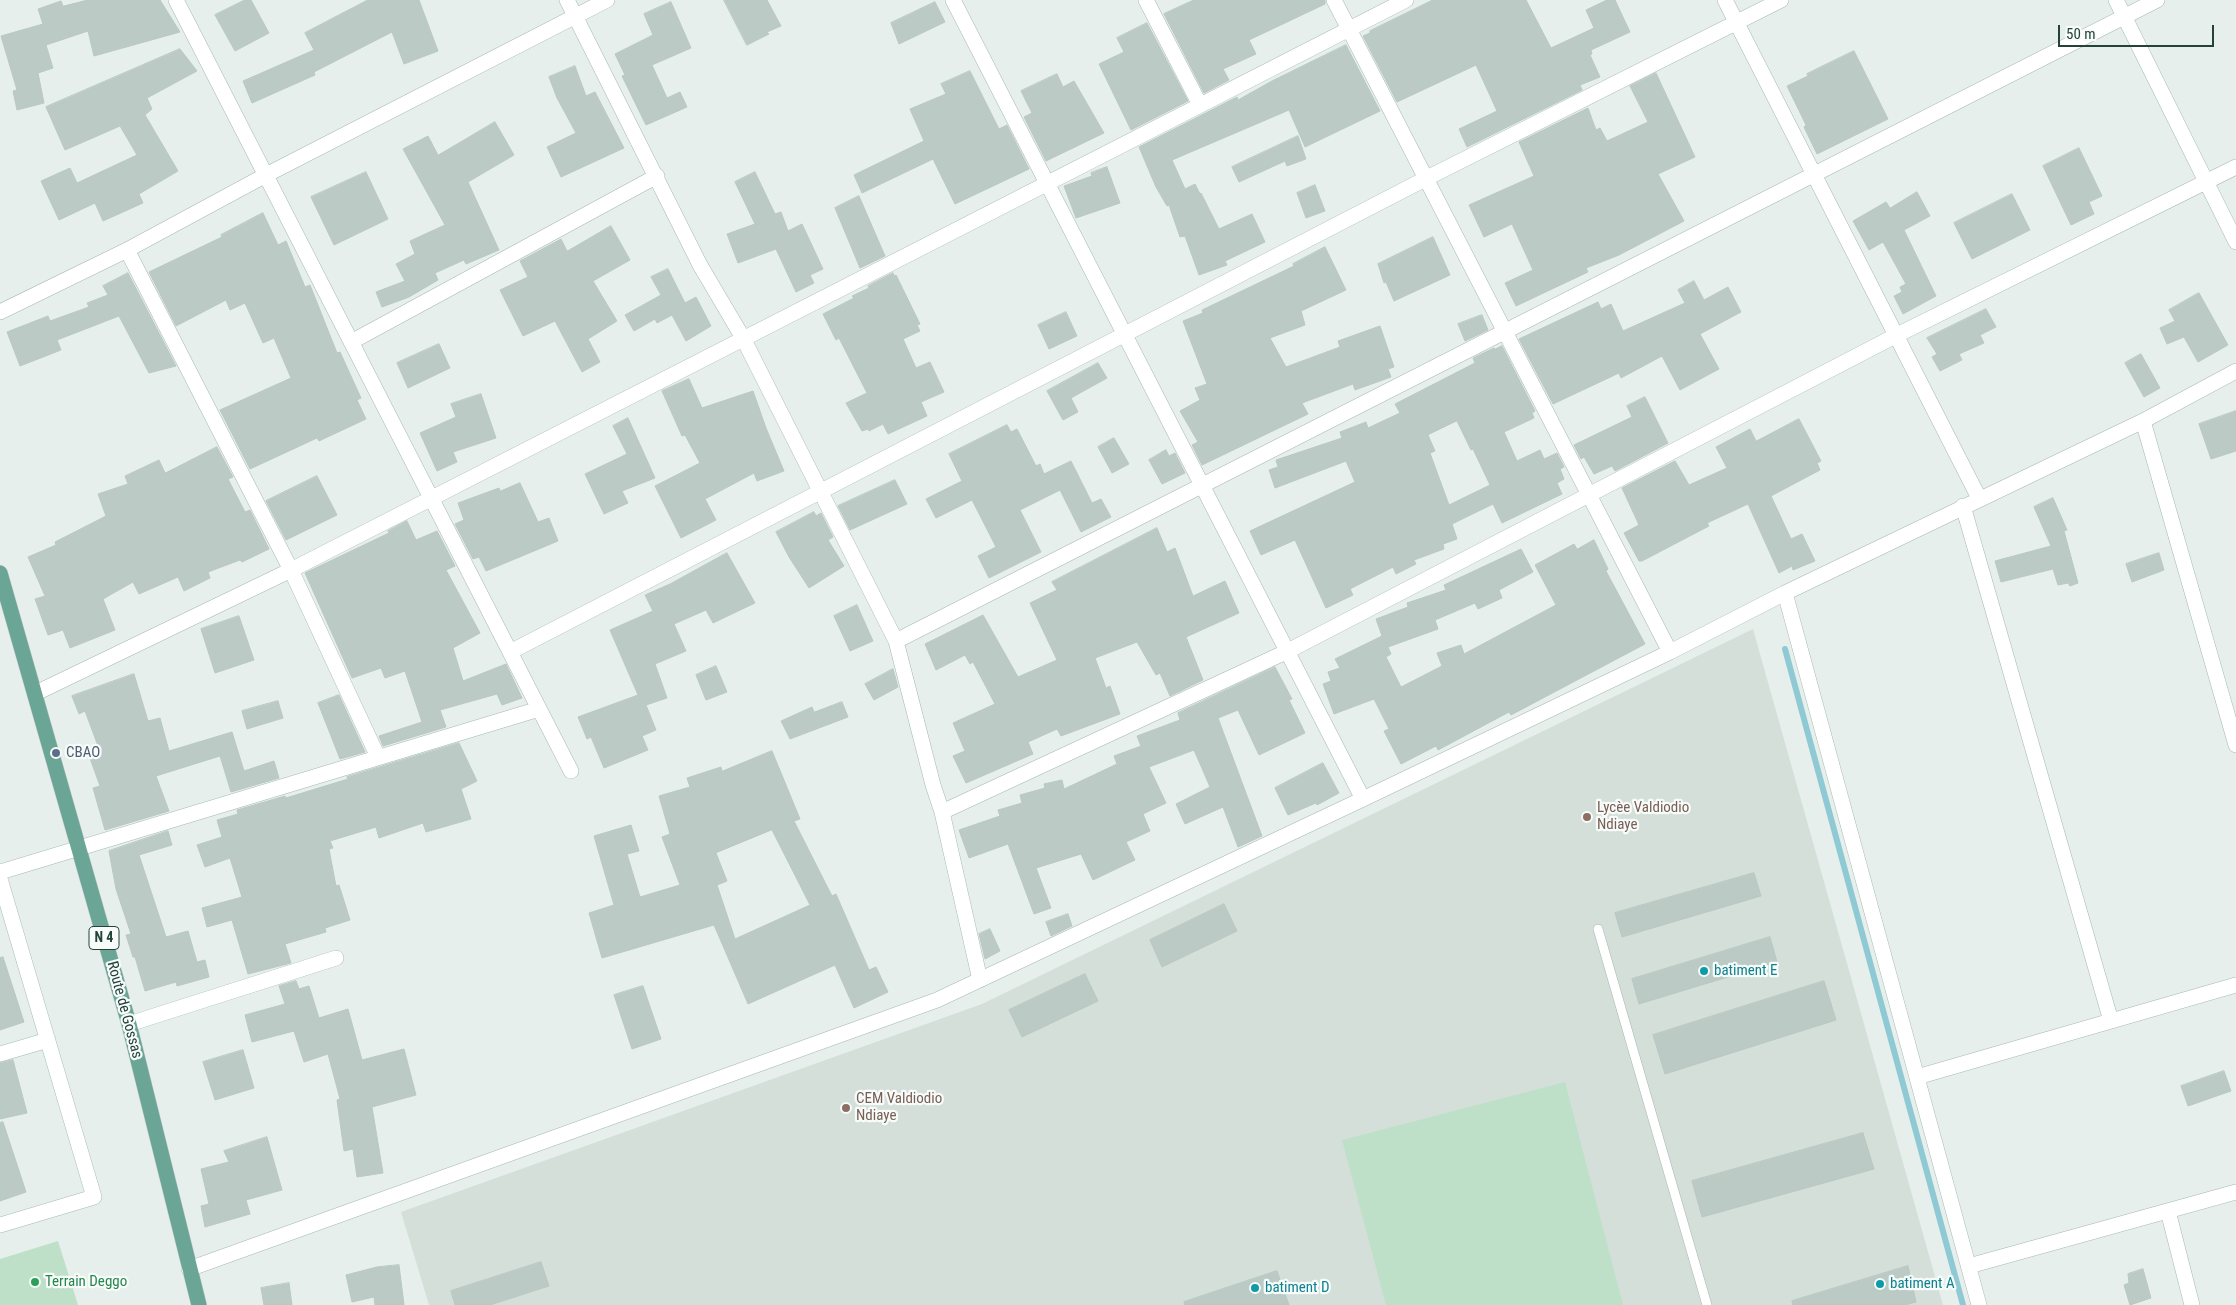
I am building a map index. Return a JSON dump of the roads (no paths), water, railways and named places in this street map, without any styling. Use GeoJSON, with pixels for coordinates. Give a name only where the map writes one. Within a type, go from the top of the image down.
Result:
{"type":"FeatureCollection","features":[{"type":"Feature","properties":{"kind":"main road","name":"Route de Gossas"},"geometry":{"type":"LineString","coordinates":[[0,573],[36,693],[78,850],[129,1024],[199,1305]]}},
{"type":"Feature","properties":{"kind":"street"},"geometry":{"type":"LineString","coordinates":[[176,0],[571,771]]}},
{"type":"Feature","properties":{"kind":"street"},"geometry":{"type":"LineString","coordinates":[[566,0],[657,176],[700,265],[743,338],[819,492],[896,641],[933,786],[942,812],[980,980]]}},
{"type":"Feature","properties":{"kind":"street"},"geometry":{"type":"LineString","coordinates":[[0,312],[127,250],[266,175],[576,18],[607,0]]}},
{"type":"Feature","properties":{"kind":"street"},"geometry":{"type":"LineString","coordinates":[[953,0],[1363,799]]}},
{"type":"Feature","properties":{"kind":"street"},"geometry":{"type":"LineString","coordinates":[[1146,0],[1200,105]]}},
{"type":"Feature","properties":{"kind":"street"},"geometry":{"type":"LineString","coordinates":[[1334,0],[1506,330],[1670,652]]}},
{"type":"Feature","properties":{"kind":"street"},"geometry":{"type":"LineString","coordinates":[[36,693],[291,570],[1406,0]]}},
{"type":"Feature","properties":{"kind":"street"},"geometry":{"type":"LineString","coordinates":[[1725,0],[1980,498]]}},
{"type":"Feature","properties":{"kind":"street"},"geometry":{"type":"LineString","coordinates":[[510,652],[1427,178],[1781,0]]}},
{"type":"Feature","properties":{"kind":"street"},"geometry":{"type":"LineString","coordinates":[[2116,0],[2236,242]]}},
{"type":"Feature","properties":{"kind":"street"},"geometry":{"type":"LineString","coordinates":[[896,641],[2157,0]]}},
{"type":"Feature","properties":{"kind":"street"},"geometry":{"type":"LineString","coordinates":[[942,812],[1288,651],[1897,335],[2236,167]]}},
{"type":"Feature","properties":{"kind":"street"},"geometry":{"type":"LineString","coordinates":[[351,342],[657,176]]}},
{"type":"Feature","properties":{"kind":"street"},"geometry":{"type":"LineString","coordinates":[[127,250],[291,570],[378,757]]}},
{"type":"Feature","properties":{"kind":"street"},"geometry":{"type":"LineString","coordinates":[[189,1269],[937,1000],[1670,652],[1785,593],[1963,506],[2143,421],[2236,371]]}},
{"type":"Feature","properties":{"kind":"street"},"geometry":{"type":"LineString","coordinates":[[2143,421],[2236,745]]}},
{"type":"Feature","properties":{"kind":"street"},"geometry":{"type":"LineString","coordinates":[[1963,506],[2111,1021]]}},
{"type":"Feature","properties":{"kind":"street"},"geometry":{"type":"LineString","coordinates":[[1785,593],[1979,1305]]}},
{"type":"Feature","properties":{"kind":"street"},"geometry":{"type":"LineString","coordinates":[[0,872],[78,850],[539,709]]}},
{"type":"Feature","properties":{"kind":"street"},"geometry":{"type":"LineString","coordinates":[[0,879],[94,1197],[0,1225]]}},
{"type":"Feature","properties":{"kind":"street"},"geometry":{"type":"LineString","coordinates":[[129,1024],[336,958]]}},
{"type":"Feature","properties":{"kind":"street"},"geometry":{"type":"LineString","coordinates":[[1916,1078],[2236,986]]}},
{"type":"Feature","properties":{"kind":"street"},"geometry":{"type":"LineString","coordinates":[[0,1054],[48,1040]]}},
{"type":"Feature","properties":{"kind":"street"},"geometry":{"type":"LineString","coordinates":[[1969,1266],[2236,1192]]}},
{"type":"Feature","properties":{"kind":"street"},"geometry":{"type":"LineString","coordinates":[[2168,1211],[2192,1305]]}},
{"type":"Feature","properties":{"kind":"lane"},"geometry":{"type":"LineString","coordinates":[[1598,929],[1707,1305]]}},
{"type":"Feature","properties":{"kind":"waterway"},"geometry":{"type":"LineString","coordinates":[[1785,649],[1963,1305]]}},
{"type":"Feature","properties":{"kind":"place","name":"CBAO"},"geometry":{"type":"Point","coordinates":[56,753]}},
{"type":"Feature","properties":{"kind":"place","name":"Lycèe Valdiodio Ndiaye"},"geometry":{"type":"Point","coordinates":[1587,817]}},
{"type":"Feature","properties":{"kind":"place","name":"batiment E"},"geometry":{"type":"Point","coordinates":[1704,971]}},
{"type":"Feature","properties":{"kind":"place","name":"CEM Valdiodio Ndiaye"},"geometry":{"type":"Point","coordinates":[846,1108]}},
{"type":"Feature","properties":{"kind":"place","name":"Terrain Deggo"},"geometry":{"type":"Point","coordinates":[35,1282]}},
{"type":"Feature","properties":{"kind":"place","name":"batiment A"},"geometry":{"type":"Point","coordinates":[1880,1284]}},
{"type":"Feature","properties":{"kind":"place","name":"batiment D"},"geometry":{"type":"Point","coordinates":[1255,1288]}}]}
